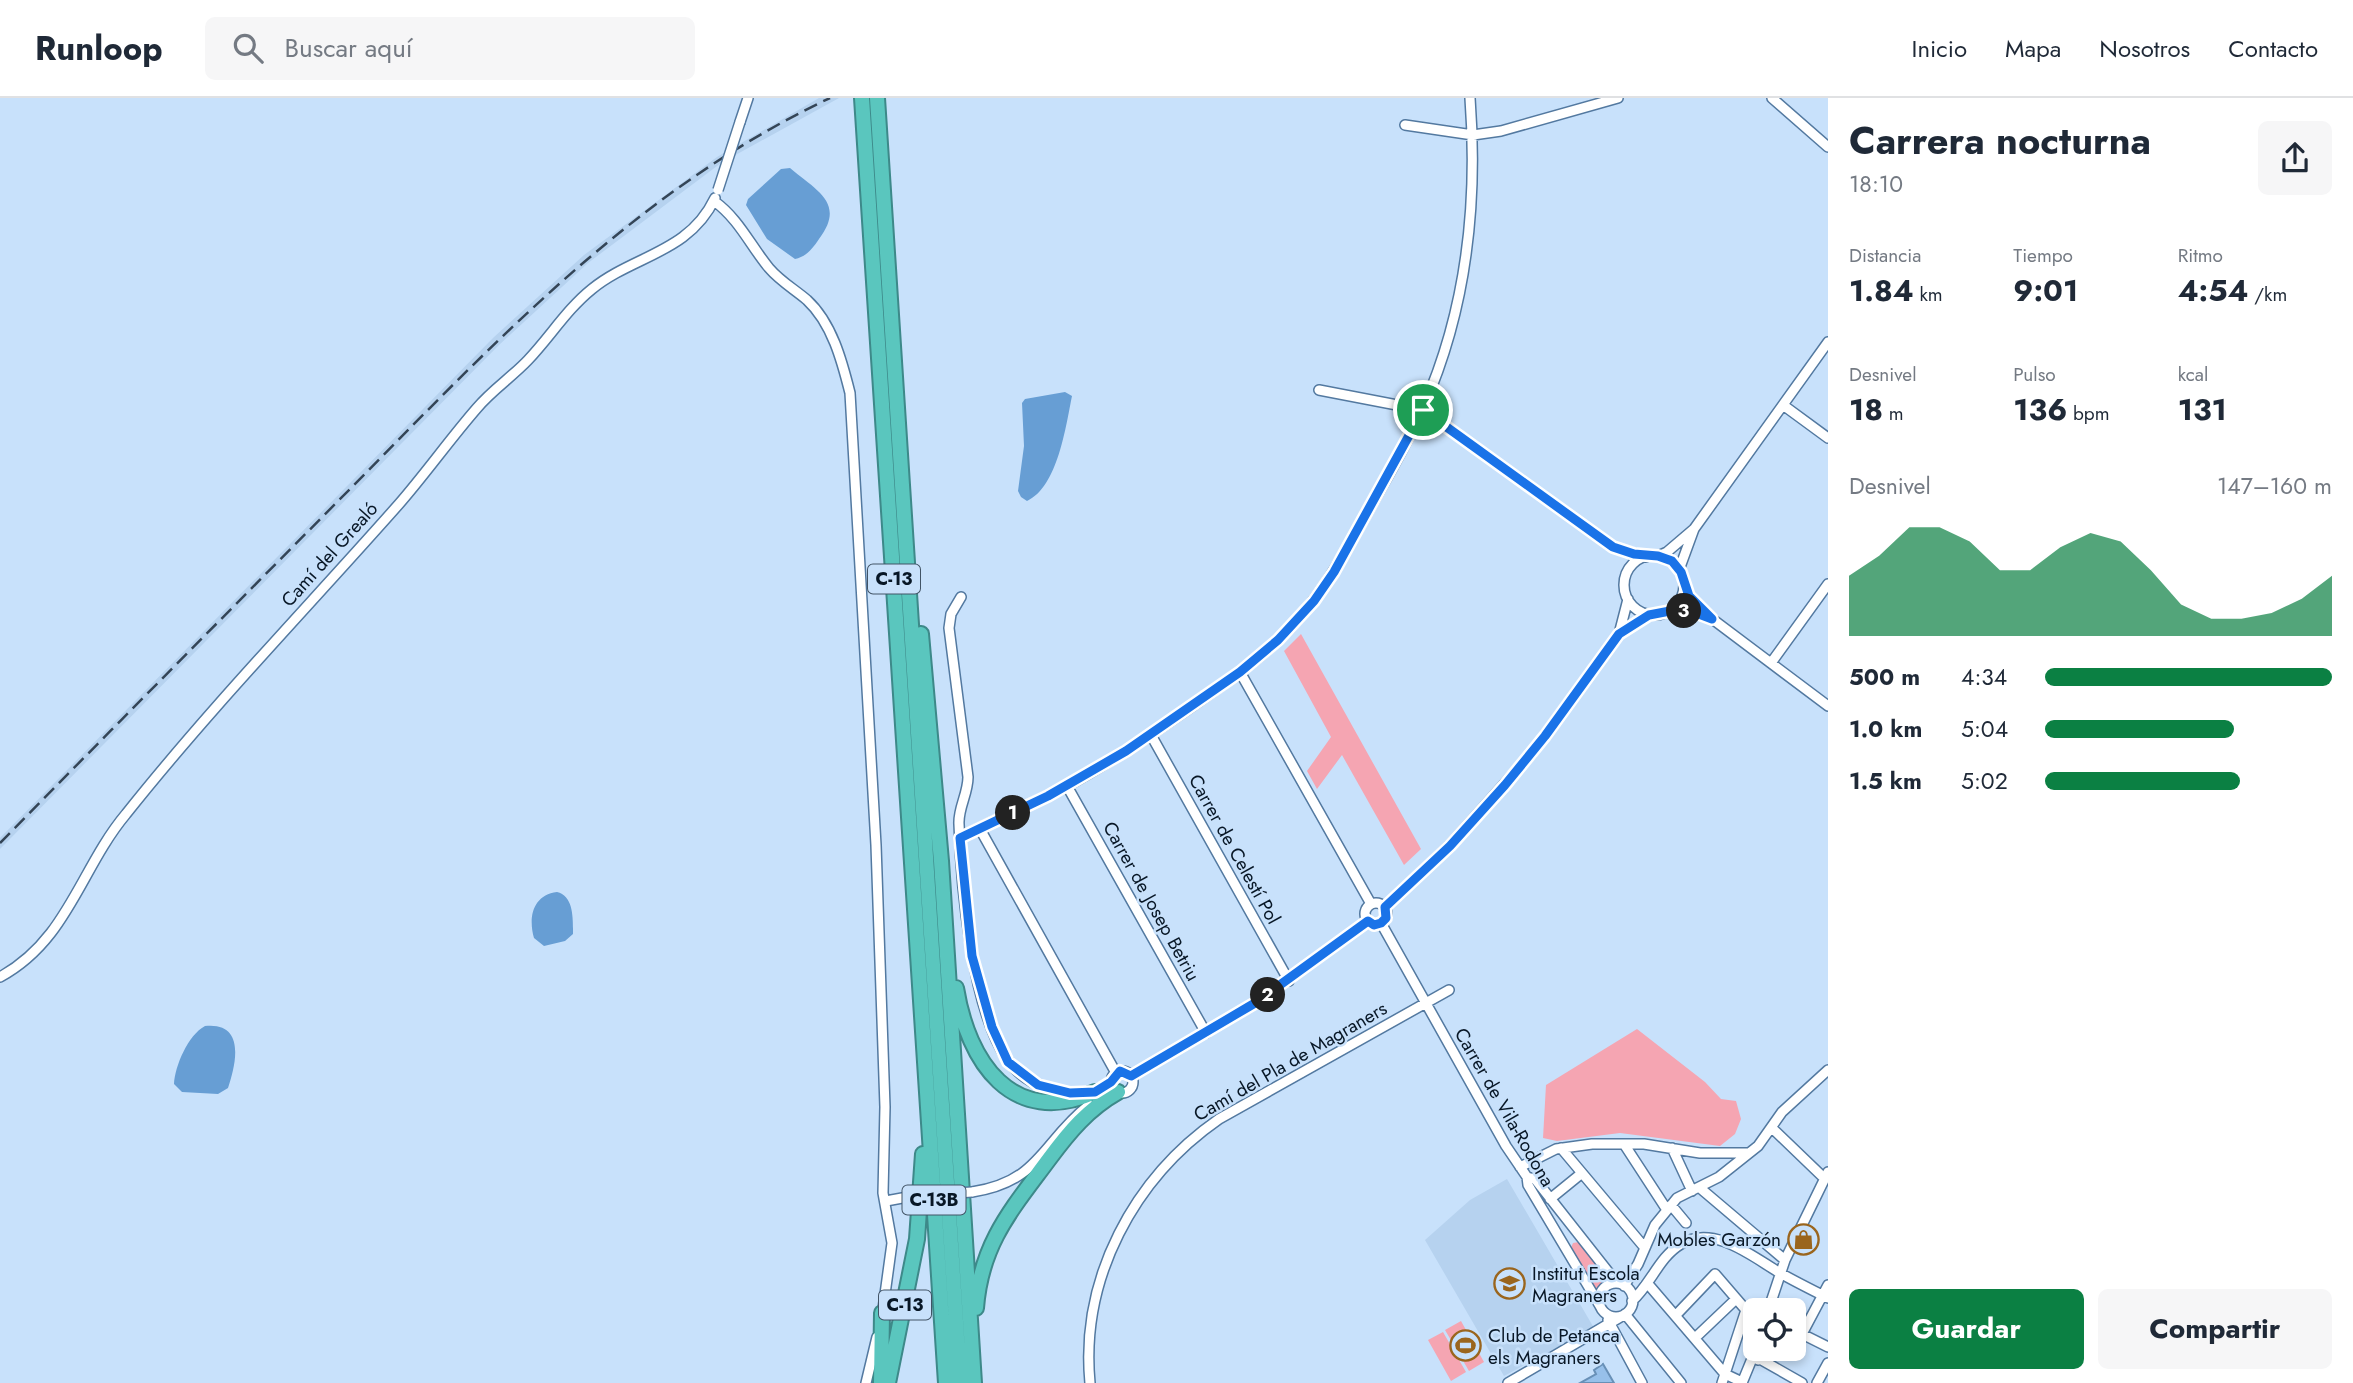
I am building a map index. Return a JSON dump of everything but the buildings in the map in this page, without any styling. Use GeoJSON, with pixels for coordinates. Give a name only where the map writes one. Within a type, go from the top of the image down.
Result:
{"type":"FeatureCollection","features":[{"type":"Feature","properties":{"kind":"highway","name":"C-13"},"geometry":{"type":"LineString","coordinates":[[862,98],[922,1016],[918,1032],[923,1147],[920,1214],[912,1270],[888,1383]]}},
{"type":"Feature","properties":{"kind":"highway","name":"C-13"},"geometry":{"type":"LineString","coordinates":[[877,98],[894,354],[902,387],[933,758],[976,1383]]}},
{"type":"Feature","properties":{"kind":"highway","name":"C-13B"},"geometry":{"type":"LineString","coordinates":[[894,354],[960,1383]]}},
{"type":"Feature","properties":{"kind":"highway"},"geometry":{"type":"LineString","coordinates":[[933,758],[939,783],[953,972],[962,1014],[972,1043],[996,1080],[1024,1098],[1056,1103],[1076,1100],[1095,1092]]}},
{"type":"Feature","properties":{"kind":"highway","name":"C-13B"},"geometry":{"type":"LineString","coordinates":[[922,1016],[946,1383]]}},
{"type":"Feature","properties":{"kind":"highway"},"geometry":{"type":"LineString","coordinates":[[976,1383],[977,1294],[982,1268],[994,1236],[1013,1206],[1073,1127],[1114,1083]]}},
{"type":"Feature","properties":{"kind":"highway"},"geometry":{"type":"LineString","coordinates":[[881,1383],[883,1313]]}},
{"type":"Feature","properties":{"kind":"street","name":"Camí del Grealó"},"geometry":{"type":"LineString","coordinates":[[0,977],[27,960],[47,939],[76,898],[125,814],[312,598],[428,471],[477,407],[526,362],[571,308],[591,290],[615,273],[671,247],[693,228],[714,201],[748,98]]}},
{"type":"Feature","properties":{"kind":"street"},"geometry":{"type":"LineString","coordinates":[[960,838],[1067,786],[1151,735],[1240,672],[1290,628],[1324,588],[1423,410],[1448,342],[1465,274],[1471,219],[1473,135],[1470,98]]}},
{"type":"Feature","properties":{"kind":"street"},"geometry":{"type":"LineString","coordinates":[[1405,125],[1473,135],[1500,131],[1618,98]]}},
{"type":"Feature","properties":{"kind":"street"},"geometry":{"type":"LineString","coordinates":[[1772,98],[1828,147]]}},
{"type":"Feature","properties":{"kind":"street"},"geometry":{"type":"LineString","coordinates":[[714,201],[737,221],[772,271],[809,302],[819,314],[839,355],[849,393],[875,821],[886,1201],[892,1242],[883,1313],[866,1383]]}},
{"type":"Feature","properties":{"kind":"street"},"geometry":{"type":"LineString","coordinates":[[1385,907],[1450,846],[1505,785],[1550,729],[1619,634],[1628,599],[1625,584],[1628,571],[1637,561],[1667,552],[1694,529],[1828,342]]}},
{"type":"Feature","properties":{"kind":"street"},"geometry":{"type":"LineString","coordinates":[[1319,390],[1423,410],[1613,547],[1646,557]]}},
{"type":"Feature","properties":{"kind":"street"},"geometry":{"type":"LineString","coordinates":[[1783,405],[1828,438]]}},
{"type":"Feature","properties":{"kind":"street"},"geometry":{"type":"LineString","coordinates":[[1679,570],[1694,529]]}},
{"type":"Feature","properties":{"kind":"street"},"geometry":{"type":"LineString","coordinates":[[1658,556],[1672,561],[1694,603],[1712,619],[1828,706]]}},
{"type":"Feature","properties":{"kind":"street"},"geometry":{"type":"LineString","coordinates":[[1771,663],[1828,584]]}},
{"type":"Feature","properties":{"kind":"street"},"geometry":{"type":"LineString","coordinates":[[1670,611],[1680,600],[1684,586]]}},
{"type":"Feature","properties":{"kind":"street"},"geometry":{"type":"LineString","coordinates":[[961,597],[951,614],[949,628],[968,777],[967,792],[959,817],[960,838],[972,956],[992,1027],[1002,1051],[1015,1069],[1038,1085],[1070,1093],[1095,1092],[1114,1083]]}},
{"type":"Feature","properties":{"kind":"street"},"geometry":{"type":"LineString","coordinates":[[1628,599],[1636,609],[1649,615]]}},
{"type":"Feature","properties":{"kind":"street"},"geometry":{"type":"LineString","coordinates":[[1619,634],[1649,615],[1670,611],[1691,611],[1712,619]]}},
{"type":"Feature","properties":{"kind":"street"},"geometry":{"type":"LineString","coordinates":[[1240,672],[1371,904]]}},
{"type":"Feature","properties":{"kind":"street","name":"Carrer de Celestí Pol"},"geometry":{"type":"LineString","coordinates":[[1151,735],[1289,981]]}},
{"type":"Feature","properties":{"kind":"street","name":"Carrer de Josep Betriu"},"geometry":{"type":"LineString","coordinates":[[1067,786],[1206,1033]]}},
{"type":"Feature","properties":{"kind":"street"},"geometry":{"type":"LineString","coordinates":[[886,1201],[996,1188],[1020,1175],[1076,1115],[1114,1083],[1124,1071],[1131,1076],[1132,1087],[1126,1092],[1114,1083],[980,829]]}},
{"type":"Feature","properties":{"kind":"street"},"geometry":{"type":"LineString","coordinates":[[1377,902],[1385,907],[1386,918],[1381,923],[1374,925],[1368,921],[1365,912],[1371,904],[1377,902]]}},
{"type":"Feature","properties":{"kind":"street"},"geometry":{"type":"LineString","coordinates":[[1131,1076],[1289,981],[1368,921]]}},
{"type":"Feature","properties":{"kind":"street","name":"Carrer de Vila-Rodona"},"geometry":{"type":"LineString","coordinates":[[1381,923],[1642,1383]]}},
{"type":"Feature","properties":{"kind":"street","name":"Camí del Pla de Magraners"},"geometry":{"type":"LineString","coordinates":[[1090,1383],[1091,1328],[1104,1269],[1124,1223],[1154,1177],[1178,1152],[1219,1119],[1448,990]]}},
{"type":"Feature","properties":{"kind":"street"},"geometry":{"type":"LineString","coordinates":[[1621,1285],[1645,1248],[1655,1225],[1677,1198],[1696,1190],[1750,1153],[1782,1112],[1828,1070]]}},
{"type":"Feature","properties":{"kind":"street"},"geometry":{"type":"LineString","coordinates":[[1772,1128],[1826,1175],[1785,1259],[1772,1298]]}},
{"type":"Feature","properties":{"kind":"street"},"geometry":{"type":"LineString","coordinates":[[1520,1167],[1561,1148],[1592,1144],[1624,1144],[1700,1153],[1750,1153]]}},
{"type":"Feature","properties":{"kind":"street"},"geometry":{"type":"LineString","coordinates":[[1624,1144],[1669,1207],[1686,1223]]}},
{"type":"Feature","properties":{"kind":"street"},"geometry":{"type":"LineString","coordinates":[[1561,1148],[1645,1248]]}},
{"type":"Feature","properties":{"kind":"street"},"geometry":{"type":"LineString","coordinates":[[1672,1148],[1696,1190],[1785,1259]]}},
{"type":"Feature","properties":{"kind":"street"},"geometry":{"type":"LineString","coordinates":[[1550,1199],[1582,1173]]}},
{"type":"Feature","properties":{"kind":"street"},"geometry":{"type":"LineString","coordinates":[[1527,1177],[1535,1179],[1631,1294],[1632,1301]]}},
{"type":"Feature","properties":{"kind":"street"},"geometry":{"type":"LineString","coordinates":[[1566,1249],[1571,1241],[1582,1237]]}},
{"type":"Feature","properties":{"kind":"street"},"geometry":{"type":"LineString","coordinates":[[1508,1383],[1624,1315],[1663,1259],[1682,1242],[1704,1238],[1729,1242],[1825,1297]]}},
{"type":"Feature","properties":{"kind":"street"},"geometry":{"type":"LineString","coordinates":[[1676,1315],[1715,1275],[1746,1310],[1723,1378]]}},
{"type":"Feature","properties":{"kind":"street"},"geometry":{"type":"LineString","coordinates":[[1648,1284],[1695,1338],[1723,1378],[1742,1382],[1752,1361]]}},
{"type":"Feature","properties":{"kind":"street"},"geometry":{"type":"LineString","coordinates":[[1621,1285],[1606,1286],[1601,1292],[1601,1308],[1611,1316],[1624,1315]]}},
{"type":"Feature","properties":{"kind":"street"},"geometry":{"type":"LineString","coordinates":[[1806,1321],[1825,1297],[1828,1285]]}},
{"type":"Feature","properties":{"kind":"street"},"geometry":{"type":"LineString","coordinates":[[1695,1338],[1736,1299]]}},
{"type":"Feature","properties":{"kind":"street"},"geometry":{"type":"LineString","coordinates":[[1624,1315],[1681,1383]]}},
{"type":"Feature","properties":{"kind":"street"},"geometry":{"type":"LineString","coordinates":[[1806,1338],[1828,1347]]}},
{"type":"Feature","properties":{"kind":"street"},"geometry":{"type":"LineString","coordinates":[[1751,1365],[1757,1361]]}},
{"type":"Feature","properties":{"kind":"street"},"geometry":{"type":"LineString","coordinates":[[1763,1361],[1786,1379],[1802,1383]]}},
{"type":"Feature","properties":{"kind":"street"},"geometry":{"type":"LineString","coordinates":[[1817,1383],[1828,1363]]}},
{"type":"Feature","properties":{"kind":"shaded area"},"geometry":{"type":"Polygon","coordinates":[[[819,98],[839,98],[721,163],[588,263],[499,345],[0,849],[0,838],[494,337],[584,255],[717,157],[819,98]]]}},
{"type":"Feature","properties":{"kind":"shaded area"},"geometry":{"type":"Polygon","coordinates":[[[1301,634],[1421,849],[1404,865],[1342,755],[1317,789],[1307,771],[1331,737],[1284,651],[1301,634]]]}},
{"type":"Feature","properties":{"kind":"shaded area"},"geometry":{"type":"Polygon","coordinates":[[[1637,1029],[1705,1082],[1721,1099],[1736,1101],[1741,1119],[1735,1134],[1720,1146],[1620,1133],[1557,1141],[1543,1138],[1546,1085],[1637,1029]]]}},
{"type":"Feature","properties":{"kind":"shaded area","name":"Institut Escola Magraners"},"geometry":{"type":"Polygon","coordinates":[[[1507,1179],[1594,1328],[1504,1376],[1425,1240],[1470,1200],[1507,1179]]]}},
{"type":"Feature","properties":{"kind":"shaded area"},"geometry":{"type":"Polygon","coordinates":[[[1579,1242],[1610,1279],[1601,1285],[1595,1295],[1570,1250],[1573,1243],[1579,1242]]]}},
{"type":"Feature","properties":{"kind":"shaded area","name":"Club de Petanca els Magraners"},"geometry":{"type":"Polygon","coordinates":[[[1461,1321],[1484,1362],[1469,1371],[1445,1330],[1461,1321]]]}},
{"type":"Feature","properties":{"kind":"shaded area","name":"Club de Petanca els Magraners"},"geometry":{"type":"Polygon","coordinates":[[[1443,1332],[1466,1372],[1451,1381],[1428,1340],[1443,1332]]]}},
{"type":"Feature","properties":{"kind":"water"},"geometry":{"type":"Polygon","coordinates":[[[790,168],[825,199],[830,216],[827,227],[814,246],[795,259],[767,239],[746,205],[748,199],[781,169],[790,168]]]}},
{"type":"Feature","properties":{"kind":"water"},"geometry":{"type":"Polygon","coordinates":[[[1065,392],[1072,396],[1059,454],[1046,483],[1038,494],[1027,501],[1018,491],[1024,446],[1022,403],[1025,399],[1065,392]]]}},
{"type":"Feature","properties":{"kind":"water"},"geometry":{"type":"Polygon","coordinates":[[[557,892],[563,894],[570,903],[573,934],[565,941],[544,946],[534,938],[532,915],[542,898],[557,892]]]}},
{"type":"Feature","properties":{"kind":"water"},"geometry":{"type":"Polygon","coordinates":[[[205,1026],[227,1031],[235,1046],[234,1068],[228,1088],[218,1094],[182,1092],[174,1084],[180,1060],[193,1036],[205,1026]]]}},
{"type":"Feature","properties":{"kind":"railway"},"geometry":{"type":"LineString","coordinates":[[0,843],[517,322],[633,222],[695,176],[760,135],[830,98]]}},
{"type":"Feature","properties":{"kind":"place","name":"Mobles Garzón"},"geometry":{"type":"Point","coordinates":[1804,1239]}},
{"type":"Feature","properties":{"kind":"place","name":"Institut Escola Magraners"},"geometry":{"type":"Point","coordinates":[1509,1284]}},
{"type":"Feature","properties":{"kind":"place","name":"Club de Petanca els Magraners"},"geometry":{"type":"Point","coordinates":[1465,1346]}},
{"type":"Feature","properties":{"kind":"route"},"geometry":{"type":"LineString","coordinates":[[1423,410],[1613,547],[1646,557],[1665,557],[1672,561],[1681,572],[1689,596],[1712,619],[1691,611],[1670,611],[1649,615],[1619,634],[1556,722],[1505,785],[1450,846],[1385,907],[1387,914],[1384,921],[1374,925],[1368,921],[1289,981],[1131,1076],[1120,1071],[1111,1082],[1095,1092],[1075,1093],[1052,1090],[1030,1081],[1008,1062],[996,1039],[987,1010],[970,944],[960,838],[1048,796],[1126,751],[1240,672],[1278,640],[1314,601],[1334,572],[1423,410]]}}]}
